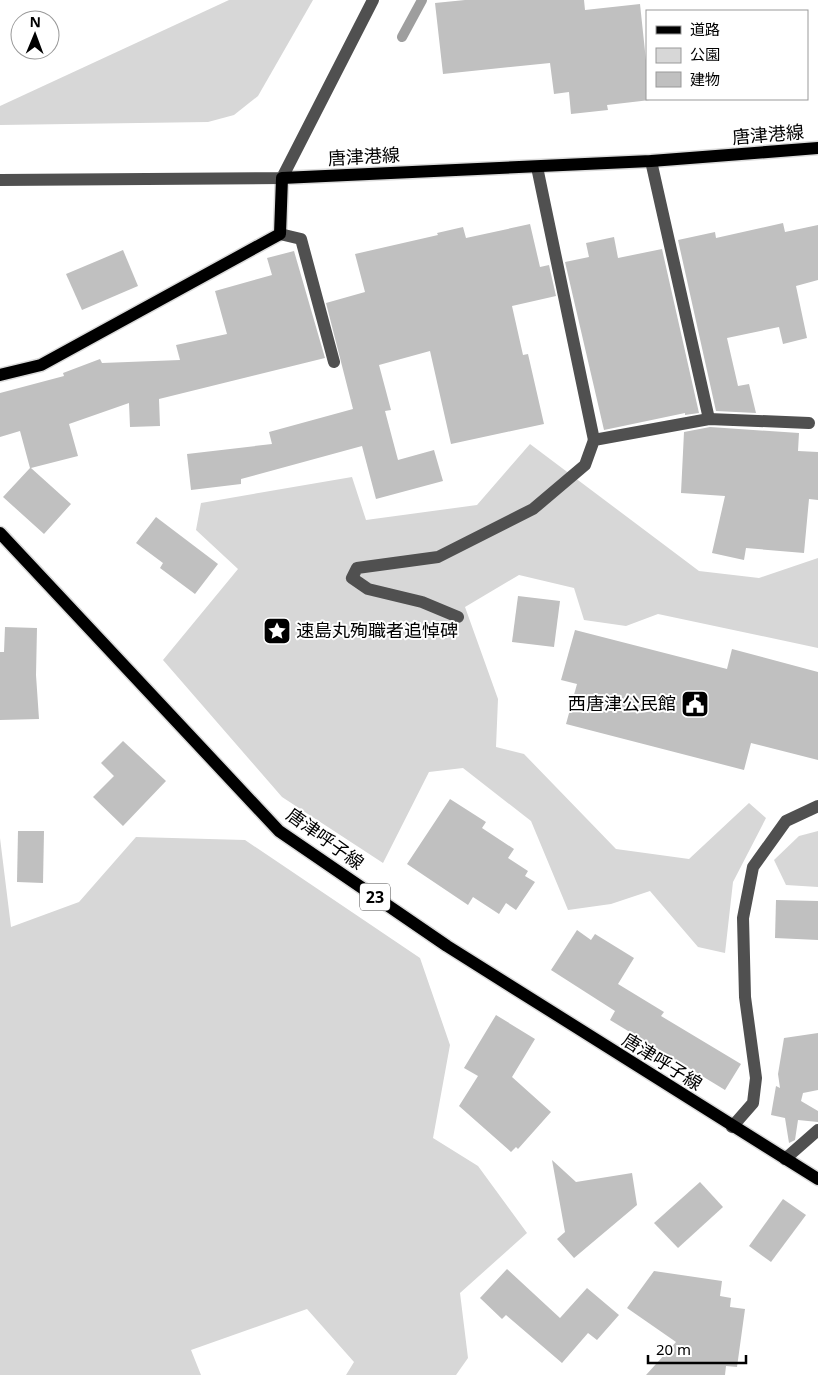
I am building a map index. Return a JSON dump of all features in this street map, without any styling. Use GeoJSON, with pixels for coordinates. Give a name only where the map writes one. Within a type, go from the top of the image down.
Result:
{"type":"FeatureCollection","features":[{"type":"Feature","properties":{"kind":"main road","name":"唐津港線"},"geometry":{"type":"LineString","coordinates":[[282,178],[651,161],[818,148]]}},
{"type":"Feature","properties":{"kind":"main road"},"geometry":{"type":"LineString","coordinates":[[0,375],[41,365],[280,234],[282,178]]}},
{"type":"Feature","properties":{"kind":"main road","name":"唐津呼子線"},"geometry":{"type":"LineString","coordinates":[[0,533],[279,831],[447,946],[732,1127],[818,1179]]}},
{"type":"Feature","properties":{"kind":"street"},"geometry":{"type":"LineString","coordinates":[[0,180],[282,178],[373,0]]}},
{"type":"Feature","properties":{"kind":"street"},"geometry":{"type":"LineString","coordinates":[[651,161],[709,419]]}},
{"type":"Feature","properties":{"kind":"street"},"geometry":{"type":"LineString","coordinates":[[458,617],[422,602],[368,589],[352,578],[358,568],[438,557],[533,509],[585,465],[594,440],[537,167]]}},
{"type":"Feature","properties":{"kind":"street"},"geometry":{"type":"LineString","coordinates":[[280,234],[301,239],[334,362]]}},
{"type":"Feature","properties":{"kind":"street"},"geometry":{"type":"LineString","coordinates":[[594,440],[709,419],[809,423]]}},
{"type":"Feature","properties":{"kind":"street"},"geometry":{"type":"LineString","coordinates":[[732,1127],[753,1103],[756,1078],[745,997],[743,918],[753,867],[786,821],[818,806]]}},
{"type":"Feature","properties":{"kind":"street"},"geometry":{"type":"LineString","coordinates":[[785,1159],[818,1130]]}},
{"type":"Feature","properties":{"kind":"green space"},"geometry":{"type":"Polygon","coordinates":[[[229,0],[313,0],[258,96],[234,115],[208,122],[0,125],[0,106],[229,0]]]}},
{"type":"Feature","properties":{"kind":"green space"},"geometry":{"type":"Polygon","coordinates":[[[530,444],[699,571],[759,578],[818,558],[818,648],[658,614],[626,626],[584,620],[574,588],[519,575],[465,607],[498,699],[496,747],[524,754],[616,849],[689,859],[749,803],[766,818],[733,882],[725,953],[698,947],[650,891],[611,904],[568,910],[531,821],[463,768],[429,772],[383,863],[282,797],[163,660],[238,569],[196,530],[201,503],[352,477],[366,520],[477,505],[530,444]]]}},
{"type":"Feature","properties":{"kind":"green space"},"geometry":{"type":"Polygon","coordinates":[[[818,831],[818,887],[786,885],[774,860],[799,836],[818,831]]]}},
{"type":"Feature","properties":{"kind":"green space"},"geometry":{"type":"Polygon","coordinates":[[[136,837],[245,840],[420,958],[450,1045],[433,1138],[478,1166],[527,1233],[460,1293],[468,1358],[456,1375],[346,1375],[354,1362],[307,1309],[191,1350],[201,1375],[0,1375],[0,838],[11,927],[79,902],[136,837]]]}},
{"type":"Feature","properties":{"kind":"building"},"geometry":{"type":"Polygon","coordinates":[[[465,0],[584,0],[585,10],[640,4],[646,61],[646,100],[650,100],[607,105],[608,110],[571,114],[569,92],[554,94],[550,63],[443,74],[435,3],[465,0]]]}},
{"type":"Feature","properties":{"kind":"building"},"geometry":{"type":"Polygon","coordinates":[[[783,223],[785,232],[818,225],[818,280],[796,286],[807,338],[783,344],[779,327],[727,338],[738,386],[749,384],[756,413],[716,411],[678,240],[715,232],[716,238],[783,223]]]}},
{"type":"Feature","properties":{"kind":"building"},"geometry":{"type":"Polygon","coordinates":[[[530,224],[540,267],[549,265],[556,296],[512,306],[523,355],[528,354],[544,424],[451,444],[430,351],[379,365],[391,410],[385,411],[398,460],[434,450],[443,481],[376,499],[362,446],[241,479],[241,484],[191,490],[187,454],[272,444],[269,432],[353,409],[326,303],[365,292],[355,254],[438,235],[437,233],[463,227],[466,238],[530,224]]]}},
{"type":"Feature","properties":{"kind":"building"},"geometry":{"type":"Polygon","coordinates":[[[614,237],[618,258],[662,249],[699,413],[685,415],[685,413],[604,430],[565,262],[589,257],[586,243],[614,237]]]}},
{"type":"Feature","properties":{"kind":"building"},"geometry":{"type":"Polygon","coordinates":[[[123,250],[138,286],[82,310],[66,274],[123,250]]]}},
{"type":"Feature","properties":{"kind":"building"},"geometry":{"type":"Polygon","coordinates":[[[294,251],[325,358],[159,399],[160,426],[130,427],[129,403],[69,424],[78,456],[31,468],[71,504],[44,534],[3,497],[30,468],[20,431],[0,437],[0,393],[64,376],[63,373],[100,359],[102,363],[180,360],[176,345],[227,334],[215,291],[272,275],[267,258],[294,251]]]}},
{"type":"Feature","properties":{"kind":"building"},"geometry":{"type":"Polygon","coordinates":[[[710,427],[799,433],[798,451],[818,452],[818,500],[809,499],[804,553],[746,548],[744,560],[712,553],[725,496],[681,493],[684,432],[710,427]]]}},
{"type":"Feature","properties":{"kind":"building"},"geometry":{"type":"Polygon","coordinates":[[[156,517],[218,564],[195,594],[160,568],[163,563],[136,543],[156,517]]]}},
{"type":"Feature","properties":{"kind":"building"},"geometry":{"type":"Polygon","coordinates":[[[518,596],[560,601],[554,647],[512,642],[518,596]]]}},
{"type":"Feature","properties":{"kind":"building"},"geometry":{"type":"Polygon","coordinates":[[[5,627],[37,628],[36,675],[39,719],[0,720],[0,652],[4,652],[5,627]]]}},
{"type":"Feature","properties":{"kind":"building","name":"西唐津公民館"},"geometry":{"type":"Polygon","coordinates":[[[575,630],[727,669],[732,649],[818,672],[818,760],[751,743],[744,770],[566,724],[577,684],[561,680],[575,630]]]}},
{"type":"Feature","properties":{"kind":"building"},"geometry":{"type":"Polygon","coordinates":[[[123,741],[166,781],[123,826],[93,797],[114,776],[101,763],[123,741]]]}},
{"type":"Feature","properties":{"kind":"building"},"geometry":{"type":"Polygon","coordinates":[[[450,799],[486,822],[482,828],[514,849],[508,858],[528,871],[525,876],[535,882],[516,910],[506,903],[499,914],[473,897],[468,905],[407,864],[450,799]]]}},
{"type":"Feature","properties":{"kind":"building"},"geometry":{"type":"Polygon","coordinates":[[[18,831],[44,831],[43,883],[17,882],[18,831]]]}},
{"type":"Feature","properties":{"kind":"building"},"geometry":{"type":"Polygon","coordinates":[[[776,900],[818,901],[818,940],[775,938],[776,900]]]}},
{"type":"Feature","properties":{"kind":"building"},"geometry":{"type":"Polygon","coordinates":[[[577,930],[591,940],[595,934],[634,958],[618,984],[664,1012],[661,1016],[741,1064],[725,1090],[610,1020],[615,1011],[551,970],[577,930]]]}},
{"type":"Feature","properties":{"kind":"building"},"geometry":{"type":"Polygon","coordinates":[[[496,1015],[535,1039],[512,1077],[551,1112],[518,1149],[516,1147],[511,1152],[459,1106],[478,1076],[464,1068],[496,1015]]]}},
{"type":"Feature","properties":{"kind":"building"},"geometry":{"type":"Polygon","coordinates":[[[818,1033],[818,1090],[803,1093],[801,1101],[818,1111],[818,1122],[798,1120],[795,1140],[789,1143],[785,1118],[771,1115],[776,1086],[780,1088],[778,1074],[784,1038],[818,1033]]]}},
{"type":"Feature","properties":{"kind":"building"},"geometry":{"type":"Polygon","coordinates":[[[552,1160],[576,1182],[632,1173],[637,1205],[574,1258],[557,1239],[565,1232],[552,1160]]]}},
{"type":"Feature","properties":{"kind":"building"},"geometry":{"type":"Polygon","coordinates":[[[700,1182],[723,1207],[678,1248],[654,1223],[700,1182]]]}},
{"type":"Feature","properties":{"kind":"building"},"geometry":{"type":"Polygon","coordinates":[[[783,1199],[806,1215],[771,1262],[749,1246],[783,1199]]]}},
{"type":"Feature","properties":{"kind":"building"},"geometry":{"type":"Polygon","coordinates":[[[507,1269],[560,1318],[587,1288],[619,1315],[597,1340],[588,1333],[562,1363],[506,1315],[502,1319],[480,1298],[507,1269]]]}},
{"type":"Feature","properties":{"kind":"building"},"geometry":{"type":"Polygon","coordinates":[[[654,1271],[722,1281],[720,1296],[731,1298],[730,1307],[745,1309],[737,1367],[726,1366],[725,1375],[646,1375],[676,1342],[627,1308],[654,1271]]]}},
{"type":"Feature","properties":{"kind":"waterway"},"geometry":{"type":"LineString","coordinates":[[402,37],[422,0]]}},
{"type":"Feature","properties":{"kind":"place","name":"速島丸殉職者追悼碑"},"geometry":{"type":"Point","coordinates":[277,631]}},
{"type":"Feature","properties":{"kind":"place","name":"西唐津公民館"},"geometry":{"type":"Point","coordinates":[695,704]}}]}
